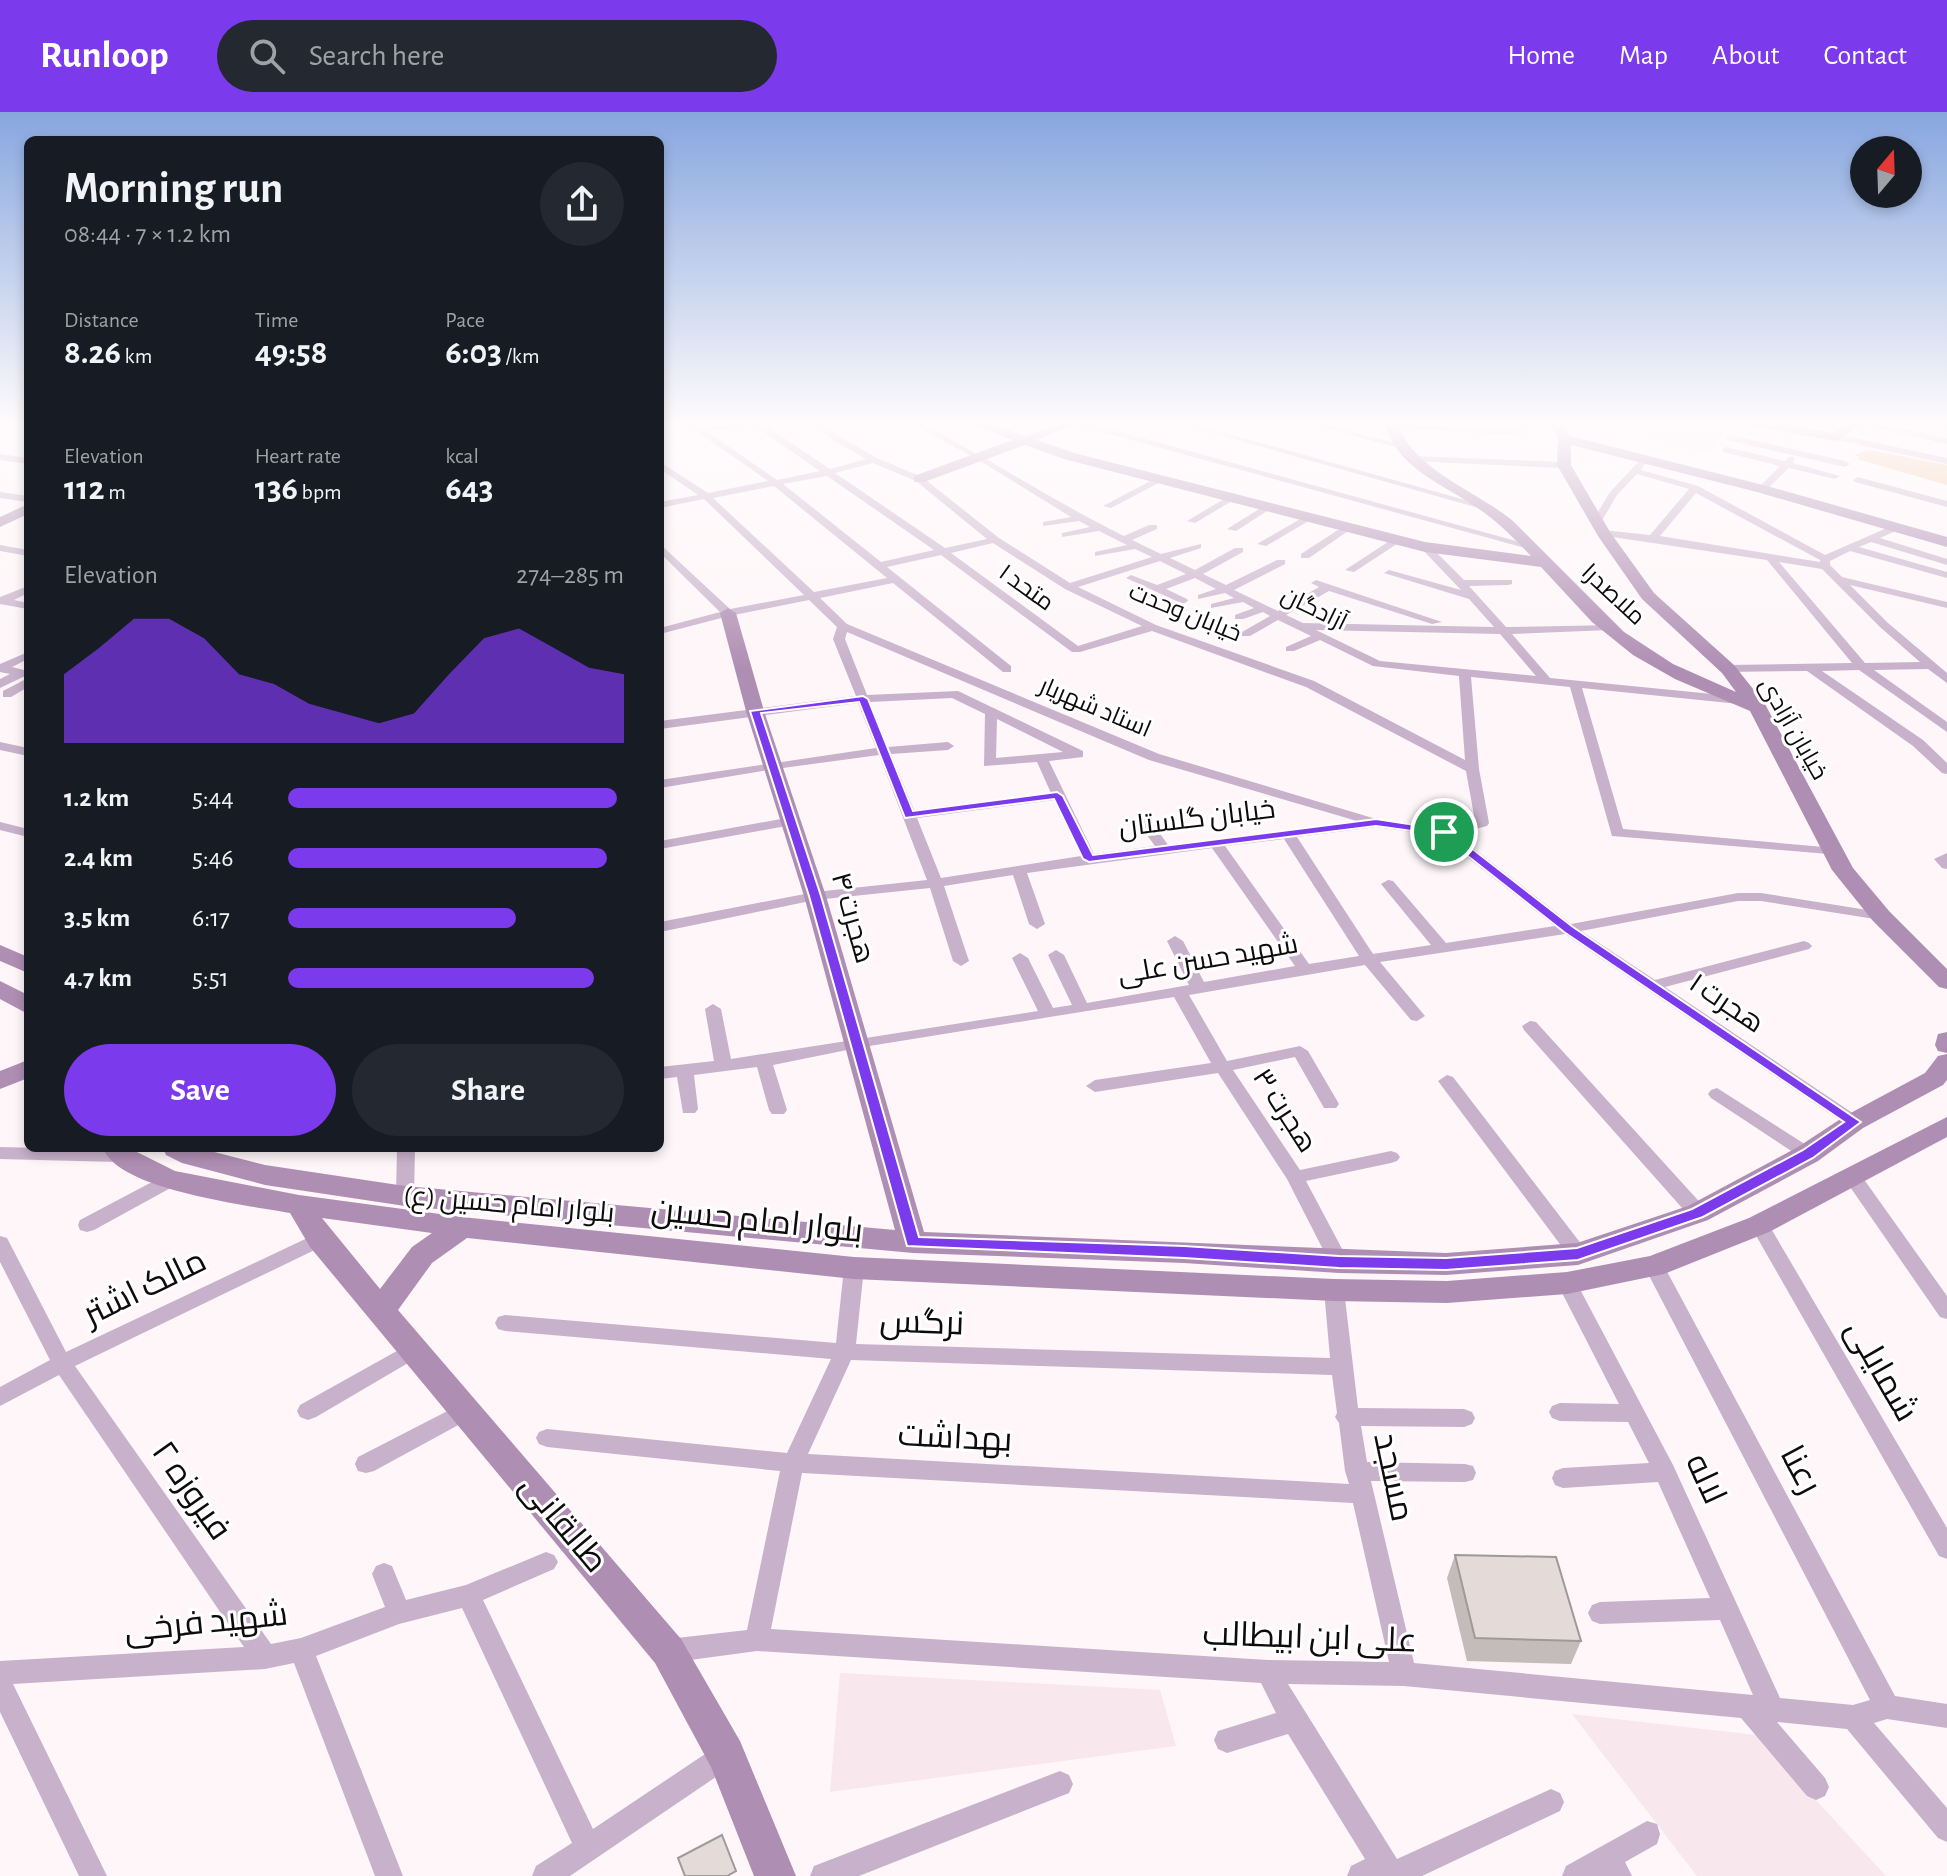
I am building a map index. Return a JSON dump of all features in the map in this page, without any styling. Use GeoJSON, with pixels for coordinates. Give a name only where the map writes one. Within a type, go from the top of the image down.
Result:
{"type":"FeatureCollection","features":[{"type":"Feature","properties":{"kind":"street"},"geometry":{"type":"LineString","coordinates":[[0,514],[20,503]]}},
{"type":"Feature","properties":{"kind":"street","name":"استاد شهریار"},"geometry":{"type":"LineString","coordinates":[[714,503],[815,596],[843,626],[1154,757],[1376,823]]}},
{"type":"Feature","properties":{"kind":"street"},"geometry":{"type":"LineString","coordinates":[[802,503],[1007,669]]}},
{"type":"Feature","properties":{"kind":"street","name":"متحد ۱"},"geometry":{"type":"LineString","coordinates":[[871,503],[942,551],[1076,650],[1152,627]]}},
{"type":"Feature","properties":{"kind":"street","name":"خیابان وحدت"},"geometry":{"type":"LineString","coordinates":[[949,503],[995,540],[1069,587],[1152,627],[1310,684],[1472,769]]}},
{"type":"Feature","properties":{"kind":"street","name":"آزادگان"},"geometry":{"type":"LineString","coordinates":[[1056,503],[1123,540],[1377,664],[1739,700]]}},
{"type":"Feature","properties":{"kind":"street"},"geometry":{"type":"LineString","coordinates":[[1108,506],[1113,503]]}},
{"type":"Feature","properties":{"kind":"street"},"geometry":{"type":"LineString","coordinates":[[1192,521],[1222,503]]}},
{"type":"Feature","properties":{"kind":"street"},"geometry":{"type":"LineString","coordinates":[[1260,503],[1425,547],[1538,555]]}},
{"type":"Feature","properties":{"kind":"street"},"geometry":{"type":"LineString","coordinates":[[1284,503],[1433,541],[1538,555]]}},
{"type":"Feature","properties":{"kind":"street"},"geometry":{"type":"LineString","coordinates":[[1360,503],[1538,555]]}},
{"type":"Feature","properties":{"kind":"street"},"geometry":{"type":"LineString","coordinates":[[1472,503],[1489,508]]}},
{"type":"Feature","properties":{"kind":"street","name":"ملاصدرا"},"geometry":{"type":"LineString","coordinates":[[1482,503],[1609,627],[1640,652],[1705,687],[1758,708]]}},
{"type":"Feature","properties":{"kind":"street","name":"خیابان آزادی"},"geometry":{"type":"LineString","coordinates":[[1586,503],[1648,596],[1725,666],[1758,708],[1843,870],[1881,916],[1947,982]]}},
{"type":"Feature","properties":{"kind":"street"},"geometry":{"type":"LineString","coordinates":[[1609,503],[1600,528],[1770,557],[1825,562],[1896,527]]}},
{"type":"Feature","properties":{"kind":"street"},"geometry":{"type":"LineString","coordinates":[[1653,538],[1682,503]]}},
{"type":"Feature","properties":{"kind":"street"},"geometry":{"type":"LineString","coordinates":[[1722,503],[1825,562],[1947,679]]}},
{"type":"Feature","properties":{"kind":"street"},"geometry":{"type":"LineString","coordinates":[[1812,503],[1947,542]]}},
{"type":"Feature","properties":{"kind":"street"},"geometry":{"type":"LineString","coordinates":[[1232,529],[1270,506]]}},
{"type":"Feature","properties":{"kind":"street"},"geometry":{"type":"LineString","coordinates":[[0,523],[24,510]]}},
{"type":"Feature","properties":{"kind":"street"},"geometry":{"type":"LineString","coordinates":[[1262,544],[1309,517]]}},
{"type":"Feature","properties":{"kind":"street"},"geometry":{"type":"LineString","coordinates":[[1047,524],[1080,518]]}},
{"type":"Feature","properties":{"kind":"street"},"geometry":{"type":"LineString","coordinates":[[1123,540],[1153,527]]}},
{"type":"Feature","properties":{"kind":"street"},"geometry":{"type":"LineString","coordinates":[[1305,556],[1347,527]]}},
{"type":"Feature","properties":{"kind":"street"},"geometry":{"type":"LineString","coordinates":[[1066,535],[1100,528]]}},
{"type":"Feature","properties":{"kind":"street"},"geometry":{"type":"LineString","coordinates":[[1872,539],[1947,562]]}},
{"type":"Feature","properties":{"kind":"street"},"geometry":{"type":"LineString","coordinates":[[882,565],[995,540]]}},
{"type":"Feature","properties":{"kind":"street"},"geometry":{"type":"LineString","coordinates":[[1350,570],[1398,540]]}},
{"type":"Feature","properties":{"kind":"street"},"geometry":{"type":"LineString","coordinates":[[1099,554],[1135,546]]}},
{"type":"Feature","properties":{"kind":"street"},"geometry":{"type":"LineString","coordinates":[[1069,587],[1197,546]]}},
{"type":"Feature","properties":{"kind":"street"},"geometry":{"type":"LineString","coordinates":[[1425,547],[1461,583],[1546,680]]}},
{"type":"Feature","properties":{"kind":"street"},"geometry":{"type":"LineString","coordinates":[[0,548],[24,552]]}},
{"type":"Feature","properties":{"kind":"street"},"geometry":{"type":"LineString","coordinates":[[1850,548],[1947,575]]}},
{"type":"Feature","properties":{"kind":"street"},"geometry":{"type":"LineString","coordinates":[[1157,589],[1194,575],[1239,550]]}},
{"type":"Feature","properties":{"kind":"street"},"geometry":{"type":"LineString","coordinates":[[664,551],[728,613]]}},
{"type":"Feature","properties":{"kind":"street"},"geometry":{"type":"LineString","coordinates":[[1770,557],[1860,665],[1947,728]]}},
{"type":"Feature","properties":{"kind":"street"},"geometry":{"type":"LineString","coordinates":[[1202,597],[1225,590],[1281,562]]}},
{"type":"Feature","properties":{"kind":"street"},"geometry":{"type":"LineString","coordinates":[[1389,573],[1471,596]]}},
{"type":"Feature","properties":{"kind":"street"},"geometry":{"type":"LineString","coordinates":[[1131,578],[1183,601]]}},
{"type":"Feature","properties":{"kind":"street"},"geometry":{"type":"LineString","coordinates":[[664,629],[897,579]]}},
{"type":"Feature","properties":{"kind":"street"},"geometry":{"type":"LineString","coordinates":[[1841,580],[1947,605]]}},
{"type":"Feature","properties":{"kind":"street"},"geometry":{"type":"LineString","coordinates":[[1461,583],[1508,582]]}},
{"type":"Feature","properties":{"kind":"street"},"geometry":{"type":"LineString","coordinates":[[1246,634],[1281,616],[1321,585],[1453,628]]}},
{"type":"Feature","properties":{"kind":"street"},"geometry":{"type":"LineString","coordinates":[[2,600],[24,591]]}},
{"type":"Feature","properties":{"kind":"street"},"geometry":{"type":"LineString","coordinates":[[1215,606],[1242,599]]}},
{"type":"Feature","properties":{"kind":"street"},"geometry":{"type":"LineString","coordinates":[[2,600],[24,605]]}},
{"type":"Feature","properties":{"kind":"street"},"geometry":{"type":"LineString","coordinates":[[1239,617],[1263,608]]}},
{"type":"Feature","properties":{"kind":"street","name":"هجرت ۴"},"geometry":{"type":"LineString","coordinates":[[728,613],[755,711],[815,896],[913,1242]]}},
{"type":"Feature","properties":{"kind":"street"},"geometry":{"type":"LineString","coordinates":[[843,626],[839,639],[936,883],[961,961]]}},
{"type":"Feature","properties":{"kind":"street"},"geometry":{"type":"LineString","coordinates":[[1302,626],[1502,631],[1609,627]]}},
{"type":"Feature","properties":{"kind":"street"},"geometry":{"type":"LineString","coordinates":[[1290,649],[1320,636]]}},
{"type":"Feature","properties":{"kind":"street"},"geometry":{"type":"LineString","coordinates":[[1,668],[24,657]]}},
{"type":"Feature","properties":{"kind":"street"},"geometry":{"type":"LineString","coordinates":[[1377,664],[1381,678]]}},
{"type":"Feature","properties":{"kind":"street"},"geometry":{"type":"LineString","coordinates":[[1725,666],[1947,665]]}},
{"type":"Feature","properties":{"kind":"street","name":"ملاصدرا"},"geometry":{"type":"LineString","coordinates":[[1673,668],[1701,670],[1725,666]]}},
{"type":"Feature","properties":{"kind":"street"},"geometry":{"type":"LineString","coordinates":[[1808,666],[1918,743],[1947,770]]}},
{"type":"Feature","properties":{"kind":"street"},"geometry":{"type":"LineString","coordinates":[[1,668],[24,676]]}},
{"type":"Feature","properties":{"kind":"street"},"geometry":{"type":"LineString","coordinates":[[1444,832],[1482,823],[1472,769],[1465,673]]}},
{"type":"Feature","properties":{"kind":"street"},"geometry":{"type":"LineString","coordinates":[[4,689],[24,678]]}},
{"type":"Feature","properties":{"kind":"street"},"geometry":{"type":"LineString","coordinates":[[1575,684],[1617,833],[1835,852]]}},
{"type":"Feature","properties":{"kind":"street"},"geometry":{"type":"LineString","coordinates":[[664,724],[863,699],[954,694],[991,710],[1078,754],[989,763],[991,710]]}},
{"type":"Feature","properties":{"kind":"street"},"geometry":{"type":"LineString","coordinates":[[0,746],[24,751]]}},
{"type":"Feature","properties":{"kind":"street"},"geometry":{"type":"LineString","coordinates":[[664,783],[773,763],[885,749],[948,746]]}},
{"type":"Feature","properties":{"kind":"street"},"geometry":{"type":"LineString","coordinates":[[1042,759],[1089,859]]}},
{"type":"Feature","properties":{"kind":"street"},"geometry":{"type":"LineString","coordinates":[[909,815],[1057,796]]}},
{"type":"Feature","properties":{"kind":"street"},"geometry":{"type":"LineString","coordinates":[[1143,820],[1164,849]]}},
{"type":"Feature","properties":{"kind":"street"},"geometry":{"type":"LineString","coordinates":[[664,844],[792,821]]}},
{"type":"Feature","properties":{"kind":"street","name":"خیابان گلستان"},"geometry":{"type":"LineString","coordinates":[[664,926],[815,896],[936,883],[1089,859],[1376,823],[1444,832]]}},
{"type":"Feature","properties":{"kind":"street"},"geometry":{"type":"LineString","coordinates":[[0,826],[24,832]]}},
{"type":"Feature","properties":{"kind":"street"},"geometry":{"type":"LineString","coordinates":[[1444,832],[1568,929]]}},
{"type":"Feature","properties":{"kind":"street"},"geometry":{"type":"LineString","coordinates":[[1288,834],[1369,959],[1417,1016]]}},
{"type":"Feature","properties":{"kind":"street"},"geometry":{"type":"LineString","coordinates":[[1216,843],[1305,969]]}},
{"type":"Feature","properties":{"kind":"street"},"geometry":{"type":"LineString","coordinates":[[1947,857],[1941,859],[1947,865]]}},
{"type":"Feature","properties":{"kind":"street"},"geometry":{"type":"LineString","coordinates":[[1018,869],[1037,924]]}},
{"type":"Feature","properties":{"kind":"street"},"geometry":{"type":"LineString","coordinates":[[1388,884],[1442,948]]}},
{"type":"Feature","properties":{"kind":"street","name":"شهید حسن علی"},"geometry":{"type":"LineString","coordinates":[[664,1072],[764,1061],[857,1043],[1082,1009],[1305,969],[1568,929],[1750,897],[1881,916]]}},
{"type":"Feature","properties":{"kind":"street","name":"هجرت ۱"},"geometry":{"type":"LineString","coordinates":[[1568,929],[1854,1122]]}},
{"type":"Feature","properties":{"kind":"street"},"geometry":{"type":"LineString","coordinates":[[1175,941],[1199,989]]}},
{"type":"Feature","properties":{"kind":"street"},"geometry":{"type":"LineString","coordinates":[[1652,986],[1804,946]]}},
{"type":"Feature","properties":{"kind":"street"},"geometry":{"type":"LineString","coordinates":[[0,952],[24,964]]}},
{"type":"Feature","properties":{"kind":"street"},"geometry":{"type":"LineString","coordinates":[[1056,955],[1082,1009]]}},
{"type":"Feature","properties":{"kind":"street"},"geometry":{"type":"LineString","coordinates":[[1020,958],[1047,1013]]}},
{"type":"Feature","properties":{"kind":"street"},"geometry":{"type":"LineString","coordinates":[[0,988],[24,1003]]}},
{"type":"Feature","properties":{"kind":"street","name":"هجرت ۳"},"geometry":{"type":"LineString","coordinates":[[1179,992],[1222,1067],[1295,1177],[1336,1276]]}},
{"type":"Feature","properties":{"kind":"street"},"geometry":{"type":"LineString","coordinates":[[713,1009],[723,1064]]}},
{"type":"Feature","properties":{"kind":"street"},"geometry":{"type":"LineString","coordinates":[[1530,1026],[1698,1213]]}},
{"type":"Feature","properties":{"kind":"street"},"geometry":{"type":"LineString","coordinates":[[1095,1086],[1222,1067],[1300,1051],[1330,1104]]}},
{"type":"Feature","properties":{"kind":"street"},"geometry":{"type":"LineString","coordinates":[[764,1061],[778,1110]]}},
{"type":"Feature","properties":{"kind":"street","name":"بلوار امام حسین (ع)"},"geometry":{"type":"LineString","coordinates":[[184,1152],[265,1175],[405,1196],[913,1242],[1184,1252],[1336,1276],[1578,1254],[1698,1213],[1808,1154],[1854,1122],[1934,1079],[1947,1062]]}},
{"type":"Feature","properties":{"kind":"street"},"geometry":{"type":"LineString","coordinates":[[685,1069],[689,1109]]}},
{"type":"Feature","properties":{"kind":"street"},"geometry":{"type":"LineString","coordinates":[[0,1081],[24,1070]]}},
{"type":"Feature","properties":{"kind":"street"},"geometry":{"type":"LineString","coordinates":[[1447,1081],[1578,1254]]}},
{"type":"Feature","properties":{"kind":"street"},"geometry":{"type":"LineString","coordinates":[[1717,1094],[1808,1154]]}},
{"type":"Feature","properties":{"kind":"street","name":"بلوار امام حسین"},"geometry":{"type":"LineString","coordinates":[[118,1152],[169,1180],[299,1205],[462,1227],[854,1268],[1336,1276],[1447,1292],[1567,1283],[1654,1266],[1759,1225],[1947,1126]]}},
{"type":"Feature","properties":{"kind":"street"},"geometry":{"type":"LineString","coordinates":[[0,1153],[118,1152]]}},
{"type":"Feature","properties":{"kind":"street"},"geometry":{"type":"LineString","coordinates":[[405,1196],[406,1152]]}},
{"type":"Feature","properties":{"kind":"street"},"geometry":{"type":"LineString","coordinates":[[1295,1177],[1391,1157]]}},
{"type":"Feature","properties":{"kind":"street"},"geometry":{"type":"LineString","coordinates":[[1852,1176],[1947,1311]]}},
{"type":"Feature","properties":{"kind":"street"},"geometry":{"type":"LineString","coordinates":[[87,1225],[169,1180]]}},
{"type":"Feature","properties":{"kind":"street","name":"طالقانی"},"geometry":{"type":"LineString","coordinates":[[299,1205],[320,1239],[668,1651],[726,1755],[775,1876]]}},
{"type":"Feature","properties":{"kind":"street","name":"شمایلی"},"geometry":{"type":"LineString","coordinates":[[1759,1225],[1947,1549]]}},
{"type":"Feature","properties":{"kind":"street"},"geometry":{"type":"LineString","coordinates":[[382,1309],[422,1255],[462,1227]]}},
{"type":"Feature","properties":{"kind":"street","name":"مالک اشتر"},"geometry":{"type":"LineString","coordinates":[[0,1397],[62,1363],[320,1239]]}},
{"type":"Feature","properties":{"kind":"street","name":"فیروزه ۲"},"geometry":{"type":"LineString","coordinates":[[0,1243],[62,1363],[265,1657]]}},
{"type":"Feature","properties":{"kind":"street","name":"رعنا"},"geometry":{"type":"LineString","coordinates":[[1654,1266],[1887,1707]]}},
{"type":"Feature","properties":{"kind":"street"},"geometry":{"type":"LineString","coordinates":[[757,1640],[793,1463],[845,1352],[854,1268]]}},
{"type":"Feature","properties":{"kind":"street","name":"مسجد"},"geometry":{"type":"LineString","coordinates":[[1336,1276],[1339,1367],[1346,1417],[1404,1674]]}},
{"type":"Feature","properties":{"kind":"street","name":"لاله"},"geometry":{"type":"LineString","coordinates":[[1567,1283],[1665,1472],[1726,1609],[1760,1708],[1816,1787]]}},
{"type":"Feature","properties":{"kind":"street","name":"نرگس"},"geometry":{"type":"LineString","coordinates":[[505,1323],[845,1352],[1339,1367]]}},
{"type":"Feature","properties":{"kind":"street"},"geometry":{"type":"LineString","coordinates":[[308,1411],[413,1350]]}},
{"type":"Feature","properties":{"kind":"street"},"geometry":{"type":"LineString","coordinates":[[366,1464],[465,1411]]}},
{"type":"Feature","properties":{"kind":"street"},"geometry":{"type":"LineString","coordinates":[[1560,1412],[1634,1413]]}},
{"type":"Feature","properties":{"kind":"street"},"geometry":{"type":"LineString","coordinates":[[1346,1417],[1464,1418]]}},
{"type":"Feature","properties":{"kind":"street","name":"بهداشت"},"geometry":{"type":"LineString","coordinates":[[547,1438],[793,1463],[1361,1494]]}},
{"type":"Feature","properties":{"kind":"street"},"geometry":{"type":"LineString","coordinates":[[1356,1471],[1465,1473]]}},
{"type":"Feature","properties":{"kind":"street"},"geometry":{"type":"LineString","coordinates":[[1563,1478],[1665,1472]]}},
{"type":"Feature","properties":{"kind":"street","name":"شهید فرخی"},"geometry":{"type":"LineString","coordinates":[[0,1673],[265,1657],[301,1650],[399,1613],[468,1595],[546,1562]]}},
{"type":"Feature","properties":{"kind":"street"},"geometry":{"type":"LineString","coordinates":[[384,1574],[399,1613]]}},
{"type":"Feature","properties":{"kind":"street"},"geometry":{"type":"LineString","coordinates":[[468,1595],[587,1846]]}},
{"type":"Feature","properties":{"kind":"street"},"geometry":{"type":"LineString","coordinates":[[1600,1613],[1726,1609]]}},
{"type":"Feature","properties":{"kind":"street","name":"علی ابن ابیطالب"},"geometry":{"type":"LineString","coordinates":[[668,1651],[757,1640],[1268,1672],[1404,1674],[1853,1717],[1887,1707],[1947,1716]]}},
{"type":"Feature","properties":{"kind":"street"},"geometry":{"type":"LineString","coordinates":[[301,1650],[389,1876]]}},
{"type":"Feature","properties":{"kind":"street"},"geometry":{"type":"LineString","coordinates":[[1268,1672],[1382,1873],[1551,1802]]}},
{"type":"Feature","properties":{"kind":"street"},"geometry":{"type":"LineString","coordinates":[[0,1685],[93,1876]]}},
{"type":"Feature","properties":{"kind":"street"},"geometry":{"type":"LineString","coordinates":[[1853,1717],[1947,1829]]}},
{"type":"Feature","properties":{"kind":"street"},"geometry":{"type":"LineString","coordinates":[[1227,1740],[1294,1720]]}},
{"type":"Feature","properties":{"kind":"street"},"geometry":{"type":"LineString","coordinates":[[546,1876],[726,1755]]}},
{"type":"Feature","properties":{"kind":"street"},"geometry":{"type":"LineString","coordinates":[[824,1876],[1060,1784]]}},
{"type":"Feature","properties":{"kind":"street"},"geometry":{"type":"LineString","coordinates":[[1576,1876],[1612,1867],[1647,1834]]}},
{"type":"Feature","properties":{"kind":"shaded area"},"geometry":{"type":"Polygon","coordinates":[[[840,1673],[1160,1690],[1176,1746],[830,1792],[840,1673]]]}},
{"type":"Feature","properties":{"kind":"shaded area"},"geometry":{"type":"Polygon","coordinates":[[[1572,1714],[1756,1735],[1886,1876],[1697,1876],[1572,1714]]]}},
{"type":"Feature","properties":{"kind":"building"},"geometry":{"type":"Polygon","coordinates":[[[1455,1555],[1556,1557],[1581,1641],[1475,1638],[1455,1555]]]}},
{"type":"Feature","properties":{"kind":"building"},"geometry":{"type":"Polygon","coordinates":[[[722,1835],[736,1871],[727,1876],[685,1876],[678,1858],[722,1835]]]}},
{"type":"Feature","properties":{"kind":"route"},"geometry":{"type":"LineString","coordinates":[[863,699],[909,815],[1057,796],[1089,859],[1376,823],[1444,832],[1568,929],[1854,1122],[1808,1154],[1698,1213],[1578,1254],[1446,1264],[1339,1262],[1184,1252],[913,1242],[815,896],[755,711],[863,699]]}}]}
